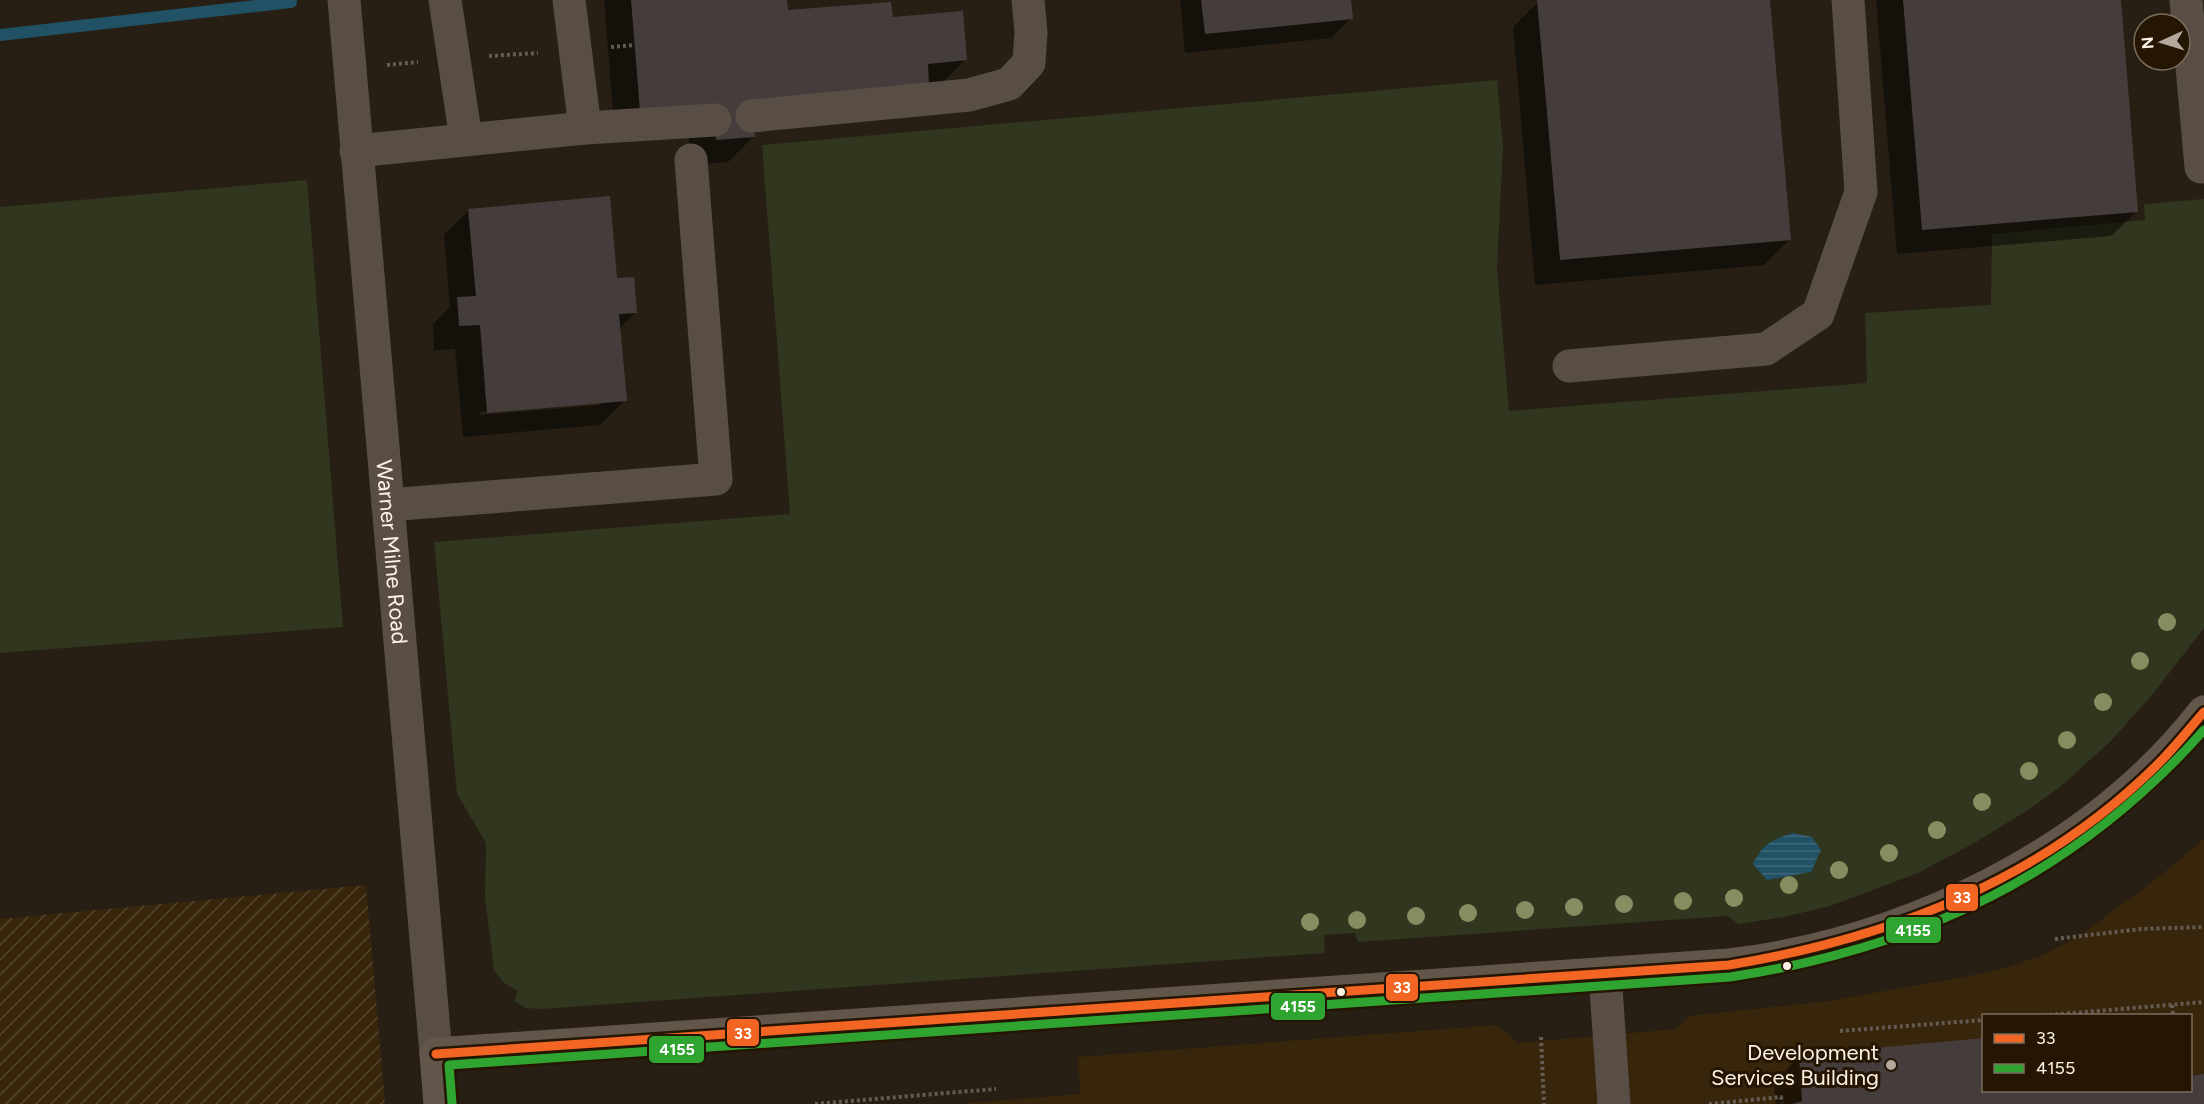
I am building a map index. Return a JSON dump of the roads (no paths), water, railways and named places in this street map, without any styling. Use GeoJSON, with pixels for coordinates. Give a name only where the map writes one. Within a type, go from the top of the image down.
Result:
{"type":"FeatureCollection","features":[{"type":"Feature","properties":{"kind":"main road"},"geometry":{"type":"LineString","coordinates":[[436,1054],[1605,974],[1772,960],[1863,937],[1925,914],[2029,861],[2097,816],[2142,779],[2188,733],[2204,712]]}},
{"type":"Feature","properties":{"kind":"main road","name":"Warner Milne Road"},"geometry":{"type":"LineString","coordinates":[[436,1054],[440,1104]]}},
{"type":"Feature","properties":{"kind":"street","name":"Warner Milne Road"},"geometry":{"type":"LineString","coordinates":[[344,0],[436,1054]]}},
{"type":"Feature","properties":{"kind":"street"},"geometry":{"type":"LineString","coordinates":[[446,0],[466,139]]}},
{"type":"Feature","properties":{"kind":"street"},"geometry":{"type":"LineString","coordinates":[[569,0],[585,128]]}},
{"type":"Feature","properties":{"kind":"street"},"geometry":{"type":"LineString","coordinates":[[752,116],[969,95],[1009,84],[1029,63],[1031,32],[1028,0]]}},
{"type":"Feature","properties":{"kind":"street"},"geometry":{"type":"LineString","coordinates":[[1569,366],[1766,349],[1818,314],[1861,192],[1848,0]]}},
{"type":"Feature","properties":{"kind":"street"},"geometry":{"type":"LineString","coordinates":[[2186,0],[2200,167]]}},
{"type":"Feature","properties":{"kind":"street"},"geometry":{"type":"LineString","coordinates":[[356,150],[585,128],[715,120]]}},
{"type":"Feature","properties":{"kind":"street"},"geometry":{"type":"LineString","coordinates":[[388,505],[716,479],[691,160]]}},
{"type":"Feature","properties":{"kind":"street"},"geometry":{"type":"LineString","coordinates":[[1605,974],[1614,1104]]}},
{"type":"Feature","properties":{"kind":"water"},"geometry":{"type":"Polygon","coordinates":[[[1793,833],[1812,837],[1821,850],[1811,872],[1767,880],[1753,864],[1756,857],[1769,843],[1793,833]]]}},
{"type":"Feature","properties":{"kind":"waterway"},"geometry":{"type":"LineString","coordinates":[[0,35],[291,2]]}},
{"type":"Feature","properties":{"kind":"place","name":"Development Services Building"},"geometry":{"type":"Point","coordinates":[1891,1065]}}]}
